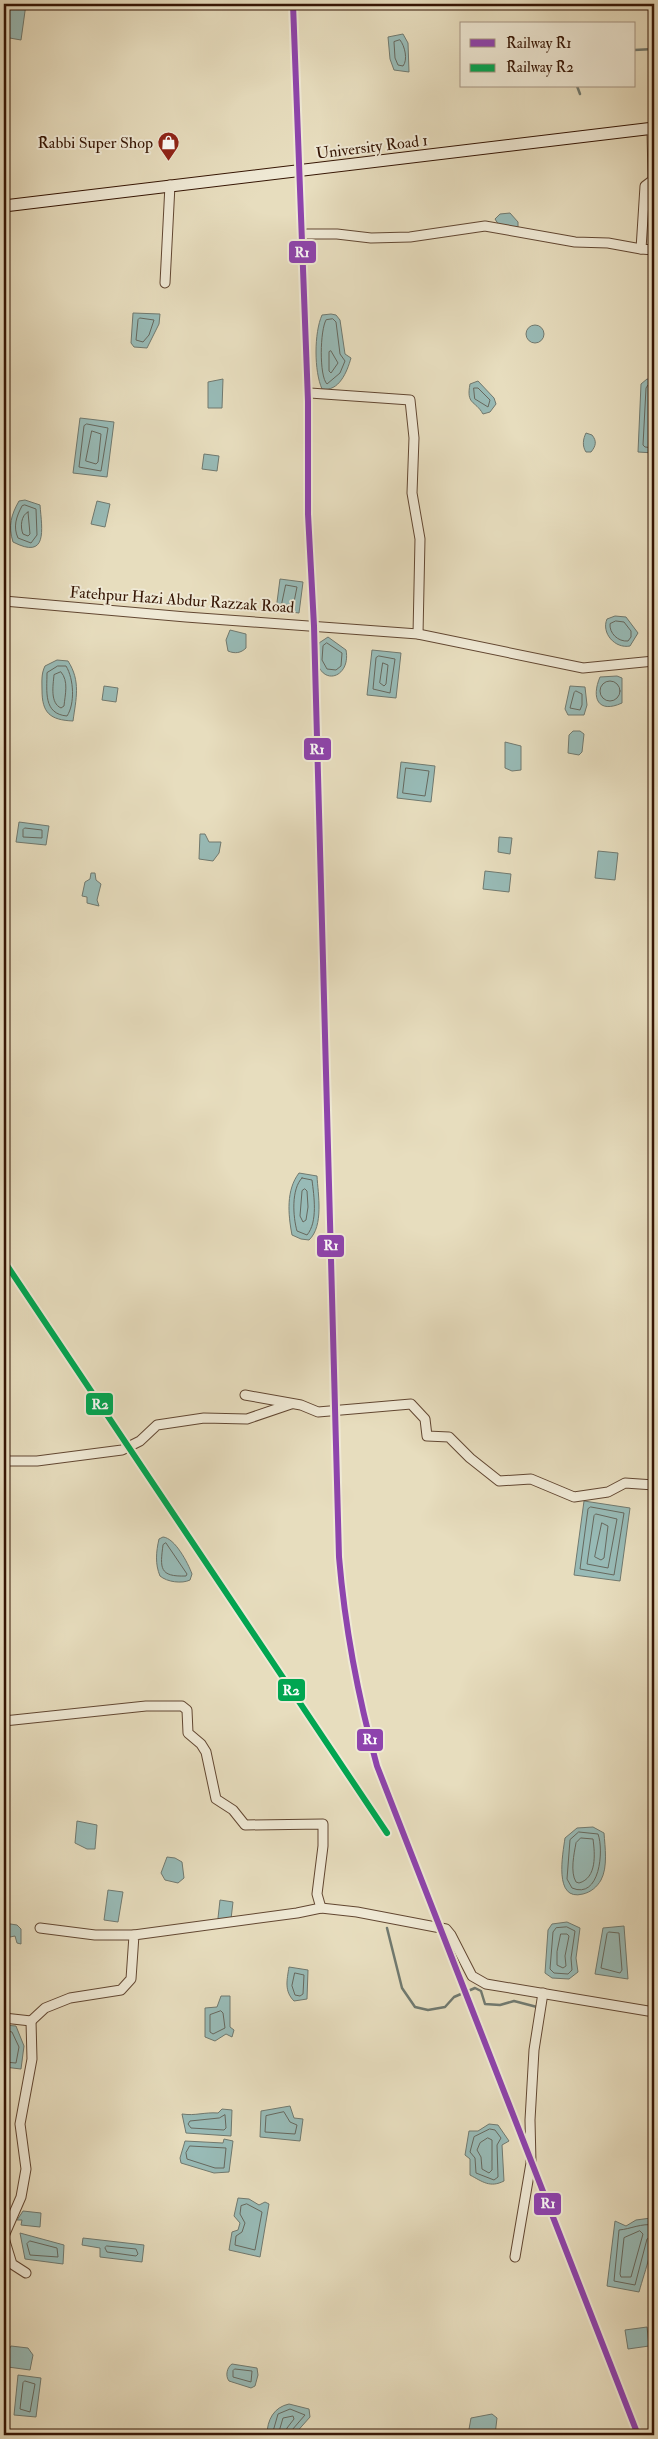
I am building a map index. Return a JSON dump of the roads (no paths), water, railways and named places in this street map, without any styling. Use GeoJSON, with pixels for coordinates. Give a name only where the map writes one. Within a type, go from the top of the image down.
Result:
{"type":"FeatureCollection","features":[{"type":"Feature","properties":{"kind":"main road","name":"University Road 1"},"geometry":{"type":"LineString","coordinates":[[4,206],[170,185],[300,172],[653,128]]}},
{"type":"Feature","properties":{"kind":"street"},"geometry":{"type":"LineString","coordinates":[[641,248],[645,186],[652,180],[653,128]]}},
{"type":"Feature","properties":{"kind":"street"},"geometry":{"type":"LineString","coordinates":[[166,283],[170,185]]}},
{"type":"Feature","properties":{"kind":"street"},"geometry":{"type":"LineString","coordinates":[[307,234],[337,234],[371,238],[410,238],[485,226],[575,242],[608,243],[654,250]]}},
{"type":"Feature","properties":{"kind":"street"},"geometry":{"type":"LineString","coordinates":[[310,393],[410,400],[414,438],[412,493],[420,539],[418,634]]}},
{"type":"Feature","properties":{"kind":"street","name":"Fatehpur Hazi Abdur Razzak Road"},"geometry":{"type":"LineString","coordinates":[[4,601],[418,634],[583,668],[654,661]]}},
{"type":"Feature","properties":{"kind":"street"},"geometry":{"type":"LineString","coordinates":[[245,1395],[293,1403],[318,1412],[411,1404],[425,1419],[427,1436],[449,1437],[470,1458],[499,1481],[531,1479],[574,1497],[608,1492],[625,1483],[654,1485]]}},
{"type":"Feature","properties":{"kind":"street"},"geometry":{"type":"LineString","coordinates":[[4,1461],[37,1461],[122,1450],[140,1441],[156,1425],[204,1418],[247,1419],[293,1403]]}},
{"type":"Feature","properties":{"kind":"street"},"geometry":{"type":"LineString","coordinates":[[4,1720],[146,1706],[182,1706],[186,1710],[188,1732],[201,1744],[206,1752],[216,1799],[233,1810],[245,1825],[323,1824],[323,1846],[317,1894],[321,1908]]}},
{"type":"Feature","properties":{"kind":"street"},"geometry":{"type":"LineString","coordinates":[[40,1928],[95,1935],[134,1934],[298,1913],[321,1908],[357,1912],[446,1930],[451,1935],[472,1976],[486,1984],[654,2012]]}},
{"type":"Feature","properties":{"kind":"street"},"geometry":{"type":"LineString","coordinates":[[4,2018],[30,2021],[45,2008],[70,1998],[121,1990],[131,1979],[134,1934]]}},
{"type":"Feature","properties":{"kind":"street"},"geometry":{"type":"LineString","coordinates":[[515,2257],[531,2163],[530,2120],[534,2050],[543,1993]]}},
{"type":"Feature","properties":{"kind":"street"},"geometry":{"type":"LineString","coordinates":[[26,2273],[12,2264],[4,2237],[21,2197],[26,2169],[20,2124],[32,2059],[30,2021]]}},
{"type":"Feature","properties":{"kind":"water"},"geometry":{"type":"Polygon","coordinates":[[[4,4],[26,4],[21,40],[4,37],[4,4]]]}},
{"type":"Feature","properties":{"kind":"water"},"geometry":{"type":"Polygon","coordinates":[[[403,34],[408,43],[409,72],[394,70],[390,59],[388,37],[403,34]]]}},
{"type":"Feature","properties":{"kind":"water"},"geometry":{"type":"Polygon","coordinates":[[[510,213],[518,222],[518,228],[502,226],[495,219],[500,214],[510,213]]]}},
{"type":"Feature","properties":{"kind":"water"},"geometry":{"type":"Polygon","coordinates":[[[133,313],[160,314],[159,324],[147,348],[134,347],[131,343],[133,313]]]}},
{"type":"Feature","properties":{"kind":"water"},"geometry":{"type":"Polygon","coordinates":[[[322,315],[336,315],[340,320],[345,354],[351,358],[345,375],[338,384],[328,389],[322,389],[316,362],[316,342],[322,315]]]}},
{"type":"Feature","properties":{"kind":"water"},"geometry":{"type":"Polygon","coordinates":[[[531,325],[539,325],[544,330],[542,341],[531,343],[526,338],[526,330],[531,325]]]}},
{"type":"Feature","properties":{"kind":"water"},"geometry":{"type":"Polygon","coordinates":[[[223,379],[222,408],[208,408],[208,382],[223,379]]]}},
{"type":"Feature","properties":{"kind":"water"},"geometry":{"type":"Polygon","coordinates":[[[647,379],[654,380],[654,453],[638,452],[641,384],[647,379]]]}},
{"type":"Feature","properties":{"kind":"water"},"geometry":{"type":"Polygon","coordinates":[[[478,381],[494,398],[496,404],[490,412],[483,414],[469,396],[470,384],[478,381]]]}},
{"type":"Feature","properties":{"kind":"water"},"geometry":{"type":"Polygon","coordinates":[[[80,418],[114,422],[107,477],[73,473],[80,418]]]}},
{"type":"Feature","properties":{"kind":"water"},"geometry":{"type":"Polygon","coordinates":[[[586,433],[592,435],[595,439],[595,446],[591,452],[586,452],[584,447],[586,433]]]}},
{"type":"Feature","properties":{"kind":"water"},"geometry":{"type":"Polygon","coordinates":[[[204,454],[219,456],[217,471],[202,469],[204,454]]]}},
{"type":"Feature","properties":{"kind":"water"},"geometry":{"type":"Polygon","coordinates":[[[25,500],[40,505],[42,532],[37,545],[32,547],[24,547],[13,542],[11,536],[11,521],[14,511],[19,501],[25,500]]]}},
{"type":"Feature","properties":{"kind":"water"},"geometry":{"type":"Polygon","coordinates":[[[97,501],[110,504],[105,527],[91,524],[97,501]]]}},
{"type":"Feature","properties":{"kind":"water"},"geometry":{"type":"Polygon","coordinates":[[[280,579],[303,582],[299,613],[276,610],[280,579]]]}},
{"type":"Feature","properties":{"kind":"water"},"geometry":{"type":"Polygon","coordinates":[[[615,616],[626,617],[638,633],[630,646],[619,645],[611,639],[606,630],[607,619],[615,616]]]}},
{"type":"Feature","properties":{"kind":"water"},"geometry":{"type":"Polygon","coordinates":[[[230,630],[246,634],[246,648],[242,651],[235,653],[228,651],[226,640],[230,630]]]}},
{"type":"Feature","properties":{"kind":"water"},"geometry":{"type":"Polygon","coordinates":[[[328,637],[346,650],[345,666],[341,672],[331,676],[320,670],[317,662],[319,643],[328,637]]]}},
{"type":"Feature","properties":{"kind":"water"},"geometry":{"type":"Polygon","coordinates":[[[372,650],[401,653],[396,698],[367,695],[372,650]]]}},
{"type":"Feature","properties":{"kind":"water"},"geometry":{"type":"Polygon","coordinates":[[[57,660],[68,661],[75,676],[76,690],[73,721],[53,717],[46,710],[42,698],[42,675],[45,666],[57,660]]]}},
{"type":"Feature","properties":{"kind":"water"},"geometry":{"type":"Polygon","coordinates":[[[617,676],[622,678],[622,703],[607,707],[602,705],[599,702],[596,691],[600,677],[617,676]]]}},
{"type":"Feature","properties":{"kind":"water"},"geometry":{"type":"Polygon","coordinates":[[[104,686],[118,688],[116,702],[102,700],[104,686]]]}},
{"type":"Feature","properties":{"kind":"water"},"geometry":{"type":"Polygon","coordinates":[[[570,686],[585,687],[587,705],[584,715],[568,715],[565,709],[570,686]]]}},
{"type":"Feature","properties":{"kind":"water"},"geometry":{"type":"Polygon","coordinates":[[[573,731],[580,731],[584,734],[582,752],[579,755],[568,753],[569,735],[573,731]]]}},
{"type":"Feature","properties":{"kind":"water"},"geometry":{"type":"Polygon","coordinates":[[[505,742],[521,746],[521,770],[512,771],[505,768],[505,742]]]}},
{"type":"Feature","properties":{"kind":"water"},"geometry":{"type":"Polygon","coordinates":[[[401,762],[435,766],[431,802],[397,798],[401,762]]]}},
{"type":"Feature","properties":{"kind":"water"},"geometry":{"type":"Polygon","coordinates":[[[19,822],[49,826],[46,845],[16,842],[19,822]]]}},
{"type":"Feature","properties":{"kind":"water"},"geometry":{"type":"Polygon","coordinates":[[[200,834],[205,834],[209,842],[221,842],[219,853],[213,861],[199,859],[200,834]]]}},
{"type":"Feature","properties":{"kind":"water"},"geometry":{"type":"Polygon","coordinates":[[[499,837],[512,838],[510,854],[498,852],[499,837]]]}},
{"type":"Feature","properties":{"kind":"water"},"geometry":{"type":"Polygon","coordinates":[[[598,851],[618,853],[615,880],[595,878],[598,851]]]}},
{"type":"Feature","properties":{"kind":"water"},"geometry":{"type":"Polygon","coordinates":[[[485,871],[511,874],[509,892],[483,889],[485,871]]]}},
{"type":"Feature","properties":{"kind":"water"},"geometry":{"type":"Polygon","coordinates":[[[91,873],[95,873],[96,880],[101,884],[97,900],[99,906],[87,903],[87,897],[82,896],[85,882],[90,879],[91,873]]]}},
{"type":"Feature","properties":{"kind":"water"},"geometry":{"type":"Polygon","coordinates":[[[299,1173],[317,1176],[319,1210],[317,1227],[309,1240],[292,1235],[289,1202],[292,1187],[299,1173]]]}},
{"type":"Feature","properties":{"kind":"water"},"geometry":{"type":"Polygon","coordinates":[[[584,1501],[630,1508],[620,1581],[574,1575],[584,1501]]]}},
{"type":"Feature","properties":{"kind":"water"},"geometry":{"type":"Polygon","coordinates":[[[163,1537],[168,1538],[180,1552],[192,1574],[190,1580],[175,1582],[160,1576],[157,1567],[157,1553],[159,1539],[163,1537]]]}},
{"type":"Feature","properties":{"kind":"water"},"geometry":{"type":"Polygon","coordinates":[[[77,1821],[97,1825],[95,1849],[87,1849],[75,1843],[77,1821]]]}},
{"type":"Feature","properties":{"kind":"water"},"geometry":{"type":"Polygon","coordinates":[[[593,1827],[604,1833],[605,1869],[598,1885],[591,1891],[574,1895],[567,1891],[562,1875],[565,1838],[577,1828],[593,1827]]]}},
{"type":"Feature","properties":{"kind":"water"},"geometry":{"type":"Polygon","coordinates":[[[167,1857],[175,1858],[182,1862],[184,1878],[178,1883],[165,1880],[161,1873],[167,1857]]]}},
{"type":"Feature","properties":{"kind":"water"},"geometry":{"type":"Polygon","coordinates":[[[108,1890],[123,1892],[118,1922],[104,1920],[108,1890]]]}},
{"type":"Feature","properties":{"kind":"water"},"geometry":{"type":"Polygon","coordinates":[[[220,1900],[233,1902],[231,1919],[219,1920],[220,1900]]]}},
{"type":"Feature","properties":{"kind":"water"},"geometry":{"type":"Polygon","coordinates":[[[567,1922],[580,1928],[576,1958],[578,1972],[569,1979],[552,1978],[545,1973],[548,1930],[552,1924],[567,1922]]]}},
{"type":"Feature","properties":{"kind":"water"},"geometry":{"type":"Polygon","coordinates":[[[4,1923],[17,1925],[21,1929],[21,1944],[17,1943],[15,1936],[5,1938],[4,1943],[4,1923]]]}},
{"type":"Feature","properties":{"kind":"water"},"geometry":{"type":"Polygon","coordinates":[[[624,1926],[628,1979],[595,1974],[603,1928],[624,1926]]]}},
{"type":"Feature","properties":{"kind":"water"},"geometry":{"type":"Polygon","coordinates":[[[289,1967],[308,1970],[307,1999],[294,2001],[291,1997],[287,1985],[289,1967]]]}},
{"type":"Feature","properties":{"kind":"water"},"geometry":{"type":"Polygon","coordinates":[[[221,1996],[230,1996],[230,2027],[234,2030],[232,2037],[226,2034],[215,2041],[205,2037],[205,2008],[217,2007],[221,1996]]]}},
{"type":"Feature","properties":{"kind":"water"},"geometry":{"type":"Polygon","coordinates":[[[4,2025],[16,2026],[24,2046],[21,2069],[4,2067],[4,2025]]]}},
{"type":"Feature","properties":{"kind":"water"},"geometry":{"type":"Polygon","coordinates":[[[290,2106],[294,2118],[303,2119],[300,2141],[260,2137],[261,2111],[290,2106]]]}},
{"type":"Feature","properties":{"kind":"water"},"geometry":{"type":"Polygon","coordinates":[[[222,2109],[232,2110],[231,2136],[186,2133],[182,2114],[218,2113],[222,2109]]]}},
{"type":"Feature","properties":{"kind":"water"},"geometry":{"type":"Polygon","coordinates":[[[489,2124],[498,2125],[509,2141],[502,2145],[504,2181],[495,2184],[487,2183],[470,2175],[470,2159],[465,2155],[469,2131],[478,2131],[489,2124]]]}},
{"type":"Feature","properties":{"kind":"water"},"geometry":{"type":"Polygon","coordinates":[[[224,2139],[233,2141],[229,2172],[214,2173],[181,2163],[180,2158],[185,2141],[223,2143],[224,2139]]]}},
{"type":"Feature","properties":{"kind":"water"},"geometry":{"type":"Polygon","coordinates":[[[238,2198],[249,2199],[259,2205],[265,2202],[269,2204],[260,2257],[229,2250],[232,2232],[238,2230],[240,2223],[234,2216],[238,2198]]]}},
{"type":"Feature","properties":{"kind":"water"},"geometry":{"type":"Polygon","coordinates":[[[23,2211],[41,2213],[40,2227],[21,2225],[22,2220],[17,2220],[23,2211]]]}},
{"type":"Feature","properties":{"kind":"water"},"geometry":{"type":"Polygon","coordinates":[[[651,2218],[651,2246],[639,2292],[607,2286],[615,2221],[626,2226],[636,2220],[651,2218]]]}},
{"type":"Feature","properties":{"kind":"water"},"geometry":{"type":"Polygon","coordinates":[[[20,2233],[64,2245],[63,2264],[25,2259],[20,2233]]]}},
{"type":"Feature","properties":{"kind":"water"},"geometry":{"type":"Polygon","coordinates":[[[83,2238],[144,2245],[142,2262],[100,2257],[100,2248],[82,2245],[83,2238]]]}},
{"type":"Feature","properties":{"kind":"water"},"geometry":{"type":"Polygon","coordinates":[[[647,2327],[649,2346],[628,2349],[625,2330],[647,2327]]]}},
{"type":"Feature","properties":{"kind":"water"},"geometry":{"type":"Polygon","coordinates":[[[11,2346],[28,2348],[33,2355],[30,2370],[8,2367],[7,2353],[11,2346]]]}},
{"type":"Feature","properties":{"kind":"water"},"geometry":{"type":"Polygon","coordinates":[[[232,2364],[257,2368],[258,2375],[255,2386],[251,2388],[229,2381],[227,2372],[232,2364]]]}},
{"type":"Feature","properties":{"kind":"water"},"geometry":{"type":"Polygon","coordinates":[[[18,2375],[41,2378],[36,2417],[14,2415],[18,2375]]]}},
{"type":"Feature","properties":{"kind":"water"},"geometry":{"type":"Polygon","coordinates":[[[289,2404],[309,2409],[310,2417],[294,2435],[267,2435],[268,2424],[272,2415],[279,2408],[289,2404]]]}},
{"type":"Feature","properties":{"kind":"water"},"geometry":{"type":"Polygon","coordinates":[[[492,2414],[497,2418],[495,2435],[468,2435],[471,2418],[492,2414]]]}},
{"type":"Feature","properties":{"kind":"waterway"},"geometry":{"type":"LineString","coordinates":[[636,50],[654,49]]}},
{"type":"Feature","properties":{"kind":"waterway"},"geometry":{"type":"LineString","coordinates":[[578,88],[580,94]]}},
{"type":"Feature","properties":{"kind":"waterway"},"geometry":{"type":"LineString","coordinates":[[387,1928],[402,1988],[415,2007],[428,2010],[445,2007],[454,1997],[475,1988],[481,1991],[485,2004],[500,2005],[514,2001],[537,2007]]}},
{"type":"Feature","properties":{"kind":"rail line","name":"R1"},"geometry":{"type":"LineString","coordinates":[[293,4],[308,401],[308,514],[314,626],[339,1557],[345,1610],[358,1688],[377,1766],[638,2435]]}},
{"type":"Feature","properties":{"kind":"rail line","name":"R2"},"geometry":{"type":"LineString","coordinates":[[4,1261],[387,1833]]}},
{"type":"Feature","properties":{"kind":"place","name":"Rabbi Super Shop"},"geometry":{"type":"Point","coordinates":[169,162]}}]}
